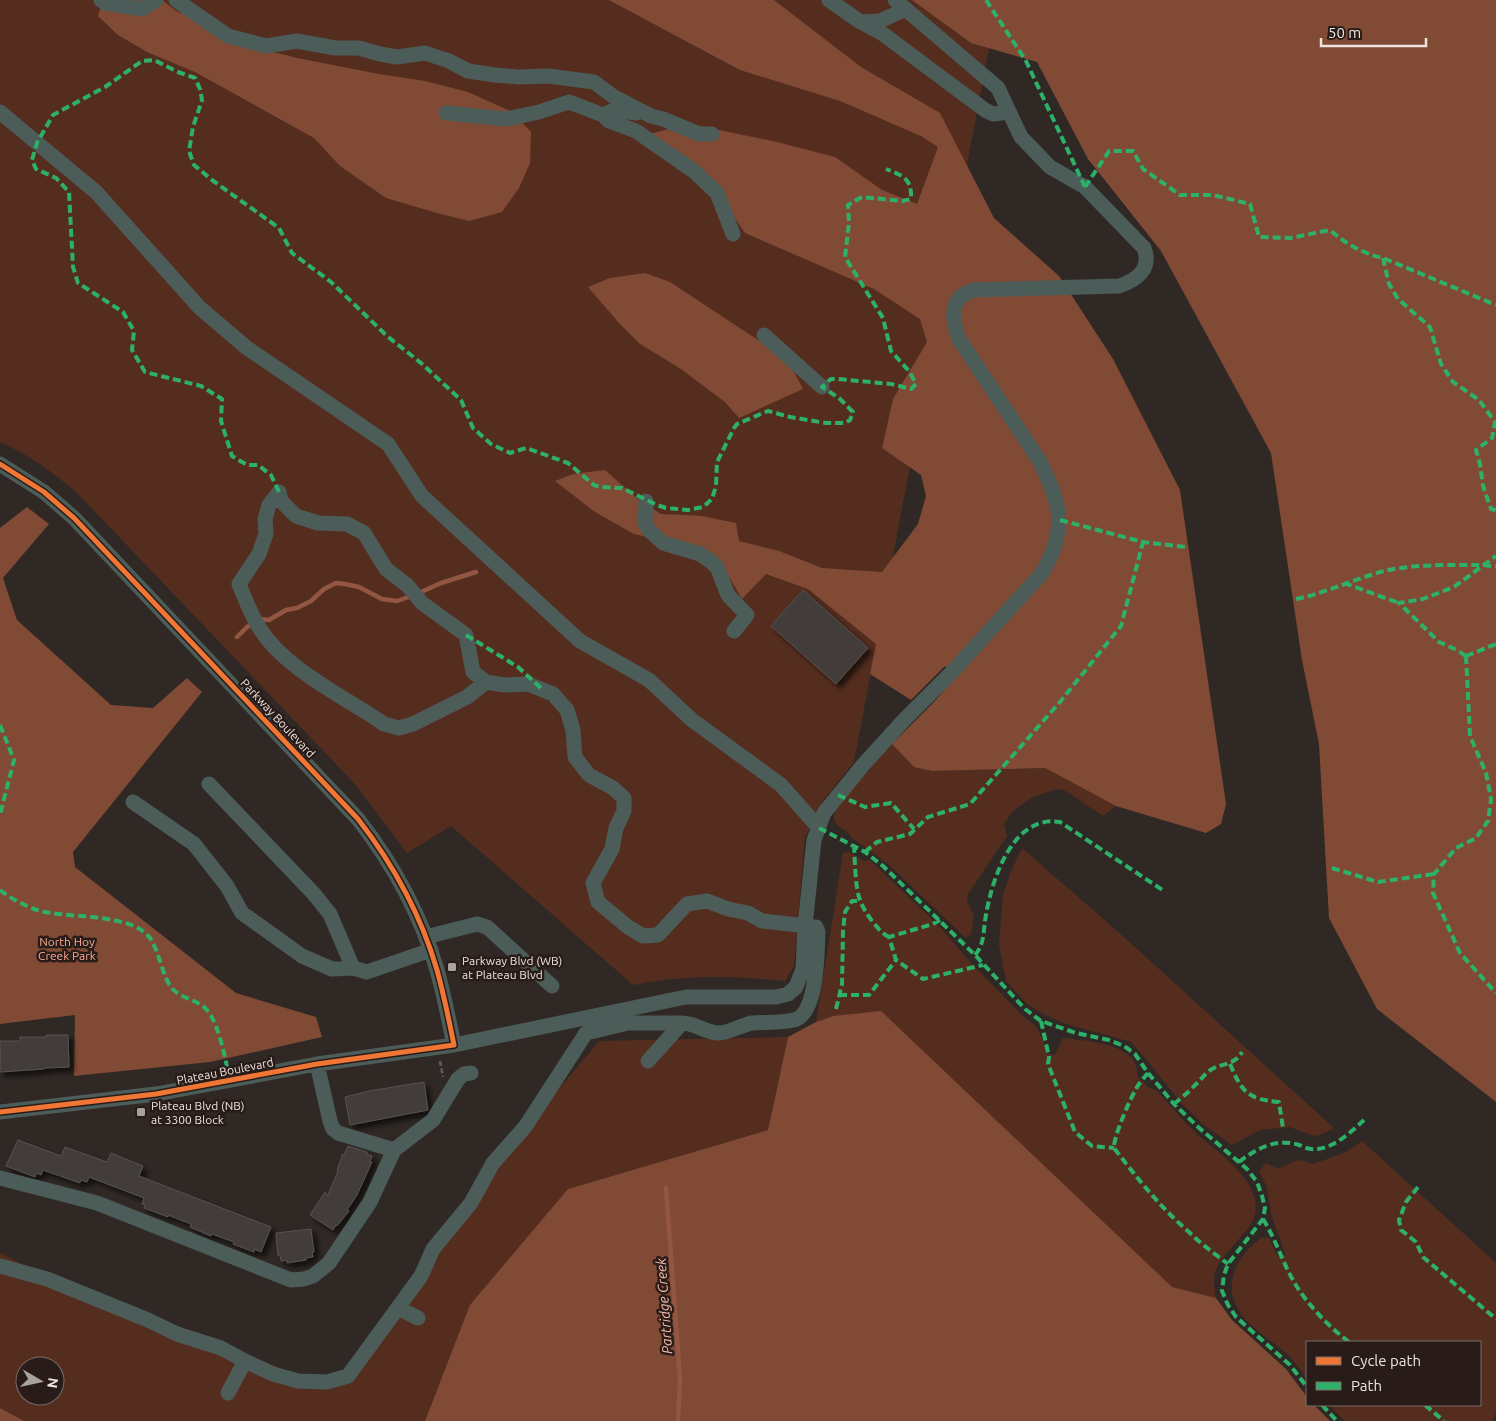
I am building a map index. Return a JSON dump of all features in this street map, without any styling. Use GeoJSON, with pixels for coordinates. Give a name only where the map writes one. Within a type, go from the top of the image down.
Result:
{"type":"FeatureCollection","features":[{"type":"Feature","properties":{"kind":"street"},"geometry":{"type":"LineString","coordinates":[[101,0],[105,3],[142,9],[156,0]]}},
{"type":"Feature","properties":{"kind":"street"},"geometry":{"type":"LineString","coordinates":[[176,0],[228,36],[266,46],[297,41],[335,48],[358,48],[397,57],[425,53],[449,61],[468,71],[520,77],[548,76],[594,82],[614,97],[651,116]]}},
{"type":"Feature","properties":{"kind":"street"},"geometry":{"type":"LineString","coordinates":[[828,0],[883,34],[985,110],[993,114],[1010,112]]}},
{"type":"Feature","properties":{"kind":"street"},"geometry":{"type":"LineString","coordinates":[[805,926],[814,840],[824,813],[863,765],[1042,573],[1056,547],[1060,520],[1048,479],[1039,460],[958,339],[954,325],[954,307],[964,292],[974,290],[1119,286],[1138,278],[1147,255],[1144,248],[1085,187],[1050,167],[1021,137],[998,88],[901,5],[880,21],[861,22]]}},
{"type":"Feature","properties":{"kind":"street"},"geometry":{"type":"LineString","coordinates":[[446,113],[507,118],[539,112],[569,102],[603,115],[609,121],[636,131],[695,172],[717,193],[733,234]]}},
{"type":"Feature","properties":{"kind":"street"},"geometry":{"type":"LineString","coordinates":[[603,115],[614,110],[651,116],[699,134],[712,134]]}},
{"type":"Feature","properties":{"kind":"street"},"geometry":{"type":"LineString","coordinates":[[0,112],[96,192],[200,308],[240,343],[388,444],[422,496],[580,640],[649,680],[692,720],[781,785],[819,828]]}},
{"type":"Feature","properties":{"kind":"street"},"geometry":{"type":"LineString","coordinates":[[764,335],[822,388]]}},
{"type":"Feature","properties":{"kind":"street","name":"Parkway Boulevard"},"geometry":{"type":"LineString","coordinates":[[0,464],[44,492],[74,518],[336,794],[370,835],[390,864],[408,896],[428,944],[442,987],[454,1045]]}},
{"type":"Feature","properties":{"kind":"street"},"geometry":{"type":"LineString","coordinates":[[0,1266],[47,1280],[148,1320],[177,1334],[220,1348],[272,1374],[298,1381],[327,1382],[348,1376],[421,1276],[433,1249],[471,1203],[493,1163],[525,1127],[586,1033],[628,1024],[688,1023],[720,1033],[750,1024],[795,1020],[801,1016],[809,1005],[814,983],[818,932],[816,927],[762,922],[748,913],[728,909],[707,901],[688,904],[658,934],[643,936],[628,927],[598,902],[593,883],[612,849],[616,828],[624,811],[624,798],[613,788],[589,775],[575,757],[572,730],[567,710],[553,694],[528,684],[505,685],[486,682],[473,672],[466,635],[422,602],[407,585],[386,569],[364,533],[348,524],[318,523],[296,516],[281,501],[279,492],[269,504],[265,519],[266,534],[259,554],[239,584],[246,603],[260,630],[292,664],[384,724],[399,728],[412,724],[466,697],[486,682]]}},
{"type":"Feature","properties":{"kind":"street"},"geometry":{"type":"LineString","coordinates":[[646,501],[645,523],[663,543],[700,554],[717,567],[728,595],[747,615],[734,631]]}},
{"type":"Feature","properties":{"kind":"street"},"geometry":{"type":"LineString","coordinates":[[208,784],[314,894],[330,914],[353,968]]}},
{"type":"Feature","properties":{"kind":"street"},"geometry":{"type":"LineString","coordinates":[[133,802],[194,844],[227,886],[242,913],[302,956],[332,969],[353,968],[367,972],[477,924],[487,927],[552,986]]}},
{"type":"Feature","properties":{"kind":"street","name":"Plateau Boulevard"},"geometry":{"type":"LineString","coordinates":[[0,1112],[156,1094],[317,1064],[454,1045],[686,997],[782,996],[788,994],[796,987],[803,969],[805,926]]}},
{"type":"Feature","properties":{"kind":"street"},"geometry":{"type":"LineString","coordinates":[[648,1061],[682,1023]]}},
{"type":"Feature","properties":{"kind":"street"},"geometry":{"type":"LineString","coordinates":[[317,1064],[333,1128],[338,1133],[394,1150]]}},
{"type":"Feature","properties":{"kind":"street"},"geometry":{"type":"LineString","coordinates":[[0,1178],[97,1203],[291,1280],[304,1279],[313,1276],[329,1263],[370,1202],[394,1150],[433,1120],[458,1079],[464,1074],[471,1073]]}},
{"type":"Feature","properties":{"kind":"street"},"geometry":{"type":"LineString","coordinates":[[398,1308],[418,1318]]}},
{"type":"Feature","properties":{"kind":"street"},"geometry":{"type":"LineString","coordinates":[[228,1393],[245,1361]]}},
{"type":"Feature","properties":{"kind":"path"},"geometry":{"type":"LineString","coordinates":[[439,1060],[442,1074]]}},
{"type":"Feature","properties":{"kind":"shaded area"},"geometry":{"type":"Polygon","coordinates":[[[0,0],[959,0],[989,48],[854,762],[823,801],[805,837],[794,966],[785,981],[709,977],[653,981],[633,985],[451,826],[407,853],[355,784],[77,493],[40,464],[0,442],[0,0]]]}},
{"type":"Feature","properties":{"kind":"shaded area"},"geometry":{"type":"Polygon","coordinates":[[[892,744],[914,767],[932,771],[1045,768],[1116,806],[1103,816],[1064,790],[1056,789],[1031,798],[1012,812],[1004,824],[1007,836],[968,894],[967,902],[974,916],[971,934],[966,938],[888,864],[852,838],[848,832],[836,824],[834,819],[842,801],[892,744]]]}},
{"type":"Feature","properties":{"kind":"shaded area"},"geometry":{"type":"Polygon","coordinates":[[[1022,848],[1125,938],[1334,1128],[1320,1135],[1313,1136],[1290,1127],[1260,1130],[1232,1145],[1204,1125],[1182,1104],[1131,1042],[1066,1024],[1028,1005],[1006,981],[999,945],[1003,895],[1011,871],[1022,848]]]}},
{"type":"Feature","properties":{"kind":"shaded area"},"geometry":{"type":"Polygon","coordinates":[[[849,852],[864,861],[870,860],[939,926],[971,963],[1024,1017],[1036,1026],[1043,1040],[1046,1053],[1055,1055],[1063,1038],[1098,1043],[1121,1050],[1136,1065],[1137,1076],[1149,1088],[1157,1091],[1193,1131],[1240,1172],[1254,1195],[1256,1207],[1250,1225],[1223,1257],[1217,1268],[1214,1279],[1216,1298],[1172,1287],[833,1016],[816,1022],[843,853],[849,852]]]}},
{"type":"Feature","properties":{"kind":"shaded area"},"geometry":{"type":"Polygon","coordinates":[[[788,1037],[768,1130],[568,1189],[440,1382],[425,1421],[24,1421],[0,1408],[0,1253],[26,1266],[330,1388],[553,1096],[599,1041],[788,1037]]]}},
{"type":"Feature","properties":{"kind":"shaded area"},"geometry":{"type":"Polygon","coordinates":[[[1362,1141],[1496,1263],[1496,1413],[1492,1421],[1345,1421],[1330,1406],[1481,1406],[1481,1341],[1306,1341],[1306,1377],[1290,1357],[1250,1324],[1237,1308],[1233,1296],[1233,1274],[1244,1254],[1263,1237],[1269,1238],[1278,1257],[1285,1254],[1271,1214],[1267,1187],[1259,1171],[1266,1163],[1278,1169],[1301,1160],[1313,1164],[1346,1152],[1362,1141]]]}},
{"type":"Feature","properties":{"kind":"green space"},"geometry":{"type":"Polygon","coordinates":[[[103,0],[162,0],[176,11],[216,27],[257,48],[297,58],[425,81],[468,92],[512,112],[531,132],[530,163],[519,188],[502,212],[469,221],[386,198],[340,166],[314,138],[195,72],[147,52],[118,35],[98,16],[103,0]]]}},
{"type":"Feature","properties":{"kind":"green space"},"geometry":{"type":"Polygon","coordinates":[[[609,0],[774,0],[861,67],[940,113],[994,218],[1059,276],[1113,359],[1180,490],[1226,804],[1221,824],[1206,833],[1116,806],[1045,768],[932,771],[914,767],[892,744],[954,679],[945,666],[911,700],[870,674],[876,644],[808,589],[766,574],[742,599],[725,570],[671,542],[634,534],[595,512],[555,481],[573,474],[605,470],[639,500],[661,514],[702,516],[736,523],[739,541],[779,551],[822,568],[882,572],[918,524],[926,496],[921,475],[882,448],[893,399],[927,342],[920,319],[874,289],[745,233],[709,180],[649,134],[689,124],[773,141],[835,157],[882,190],[917,204],[938,147],[921,136],[840,101],[740,70],[609,0]]]}},
{"type":"Feature","properties":{"kind":"green space"},"geometry":{"type":"Polygon","coordinates":[[[912,0],[1496,0],[1496,1102],[1377,1009],[1329,918],[1319,744],[1302,660],[1271,453],[1161,251],[1088,159],[1037,62],[971,43],[912,0]]]}},
{"type":"Feature","properties":{"kind":"green space"},"geometry":{"type":"Polygon","coordinates":[[[645,273],[670,282],[761,342],[792,368],[803,389],[739,418],[725,402],[681,369],[640,344],[588,287],[610,278],[645,273]]]}},
{"type":"Feature","properties":{"kind":"green space","name":"North Hoy Creek Park"},"geometry":{"type":"Polygon","coordinates":[[[27,507],[49,524],[3,578],[17,620],[111,705],[153,708],[187,678],[202,692],[73,852],[75,867],[236,993],[316,1017],[322,1037],[210,1062],[74,1076],[75,1015],[0,1024],[0,528],[27,507]]]}},
{"type":"Feature","properties":{"kind":"green space"},"geometry":{"type":"Polygon","coordinates":[[[881,1011],[1172,1287],[1216,1298],[1232,1320],[1286,1369],[1306,1396],[1306,1406],[1315,1406],[1330,1421],[425,1421],[470,1305],[568,1189],[768,1130],[788,1037],[816,1022],[833,1016],[881,1011]]]}},
{"type":"Feature","properties":{"kind":"green space"},"geometry":{"type":"Polygon","coordinates":[[[0,1408],[24,1421],[0,1421],[0,1408]]]}},
{"type":"Feature","properties":{"kind":"building"},"geometry":{"type":"Polygon","coordinates":[[[803,590],[868,648],[836,684],[771,626],[803,590]]]}},
{"type":"Feature","properties":{"kind":"building"},"geometry":{"type":"Polygon","coordinates":[[[46,1035],[68,1035],[69,1067],[0,1072],[0,1041],[20,1041],[20,1037],[46,1037],[46,1035]]]}},
{"type":"Feature","properties":{"kind":"building"},"geometry":{"type":"Polygon","coordinates":[[[424,1082],[428,1110],[350,1125],[345,1097],[424,1082]]]}},
{"type":"Feature","properties":{"kind":"building"},"geometry":{"type":"Polygon","coordinates":[[[18,1140],[61,1156],[65,1147],[107,1162],[111,1153],[143,1166],[139,1176],[271,1227],[261,1252],[254,1249],[254,1252],[212,1234],[211,1236],[190,1227],[191,1224],[144,1208],[145,1205],[142,1204],[144,1198],[89,1177],[87,1182],[81,1180],[80,1183],[43,1170],[41,1175],[36,1173],[35,1177],[6,1166],[18,1140]]]}},
{"type":"Feature","properties":{"kind":"building"},"geometry":{"type":"Polygon","coordinates":[[[348,1146],[367,1152],[367,1154],[372,1156],[370,1162],[372,1162],[357,1195],[347,1210],[349,1211],[333,1230],[310,1215],[325,1192],[328,1195],[343,1154],[348,1146]]]}},
{"type":"Feature","properties":{"kind":"building"},"geometry":{"type":"Polygon","coordinates":[[[311,1229],[313,1257],[287,1263],[287,1260],[281,1261],[280,1255],[278,1256],[276,1233],[311,1229]]]}},
{"type":"Feature","properties":{"kind":"waterway"},"geometry":{"type":"LineString","coordinates":[[237,637],[247,627],[260,619],[269,620],[286,610],[297,608],[311,601],[324,589],[336,583],[359,587],[382,599],[397,601],[441,583],[476,572]]}},
{"type":"Feature","properties":{"kind":"waterway","name":"Partridge Creek"},"geometry":{"type":"LineString","coordinates":[[666,1188],[680,1379],[678,1421]]}},
{"type":"Feature","properties":{"kind":"marked path"},"geometry":{"type":"LineString","coordinates":[[986,0],[1026,61],[1085,187]]}},
{"type":"Feature","properties":{"kind":"marked path"},"geometry":{"type":"LineString","coordinates":[[279,492],[271,475],[258,465],[247,465],[232,456],[221,421],[222,399],[201,386],[145,372],[132,350],[134,331],[123,312],[78,283],[73,267],[69,192],[56,178],[36,169],[32,160],[37,143],[53,115],[105,87],[142,61],[154,60],[195,78],[202,100],[193,127],[189,151],[194,165],[279,228],[292,253],[331,282],[387,336],[421,363],[461,400],[473,428],[491,444],[510,453],[526,448],[568,463],[594,485],[622,488],[666,508],[688,510],[703,507],[712,499],[716,486],[717,462],[737,424],[768,411],[826,423],[845,423],[850,420],[853,412],[839,398],[822,387],[831,379],[891,384],[911,389],[916,384],[909,371],[891,351],[883,318],[845,257],[849,223],[848,205],[862,197],[902,201],[911,199],[908,182],[902,176],[886,169]]}},
{"type":"Feature","properties":{"kind":"marked path"},"geometry":{"type":"LineString","coordinates":[[1085,187],[1109,151],[1133,151],[1143,169],[1180,195],[1213,195],[1250,204],[1259,237],[1290,238],[1330,230],[1342,240],[1361,251],[1383,258],[1496,305]]}},
{"type":"Feature","properties":{"kind":"marked path"},"geometry":{"type":"LineString","coordinates":[[1383,258],[1389,284],[1398,299],[1430,327],[1441,364],[1453,382],[1479,400],[1495,422],[1492,438],[1476,450],[1483,486],[1491,509],[1496,510]]}},
{"type":"Feature","properties":{"kind":"marked path"},"geometry":{"type":"LineString","coordinates":[[1060,520],[1143,542],[1186,547]]}},
{"type":"Feature","properties":{"kind":"marked path"},"geometry":{"type":"LineString","coordinates":[[865,852],[877,842],[910,834],[928,817],[970,804],[1060,702],[1121,626],[1143,542]]}},
{"type":"Feature","properties":{"kind":"marked path"},"geometry":{"type":"LineString","coordinates":[[1466,656],[1439,642],[1399,603],[1423,599],[1454,587],[1496,556]]}},
{"type":"Feature","properties":{"kind":"marked path"},"geometry":{"type":"LineString","coordinates":[[1296,599],[1373,574],[1408,567],[1432,565],[1496,566]]}},
{"type":"Feature","properties":{"kind":"marked path"},"geometry":{"type":"LineString","coordinates":[[1344,583],[1399,603]]}},
{"type":"Feature","properties":{"kind":"marked path"},"geometry":{"type":"LineString","coordinates":[[466,635],[518,667],[543,690]]}},
{"type":"Feature","properties":{"kind":"marked path"},"geometry":{"type":"LineString","coordinates":[[1466,656],[1496,644]]}},
{"type":"Feature","properties":{"kind":"marked path"},"geometry":{"type":"LineString","coordinates":[[1466,656],[1470,736],[1486,773],[1491,799],[1488,821],[1476,838],[1456,848],[1434,874],[1433,893],[1460,953],[1496,993]]}},
{"type":"Feature","properties":{"kind":"marked path"},"geometry":{"type":"LineString","coordinates":[[0,725],[14,760],[0,815]]}},
{"type":"Feature","properties":{"kind":"marked path"},"geometry":{"type":"LineString","coordinates":[[838,795],[865,807],[891,803],[914,829]]}},
{"type":"Feature","properties":{"kind":"marked path"},"geometry":{"type":"LineString","coordinates":[[975,955],[981,946],[993,884],[1008,852],[1018,838],[1029,828],[1044,822],[1060,822],[1164,891]]}},
{"type":"Feature","properties":{"kind":"marked path"},"geometry":{"type":"LineString","coordinates":[[819,828],[865,852],[883,866],[975,955],[1025,1009],[1041,1021],[1076,1033],[1109,1040],[1124,1046],[1135,1054],[1174,1104],[1247,1169],[1257,1182],[1262,1196],[1265,1208],[1263,1219],[1228,1264],[1224,1275],[1222,1291],[1236,1317],[1290,1365],[1306,1386]]}},
{"type":"Feature","properties":{"kind":"marked path"},"geometry":{"type":"LineString","coordinates":[[854,845],[858,895],[872,921],[889,937]]}},
{"type":"Feature","properties":{"kind":"marked path"},"geometry":{"type":"LineString","coordinates":[[1332,868],[1378,882],[1434,874]]}},
{"type":"Feature","properties":{"kind":"marked path"},"geometry":{"type":"LineString","coordinates":[[0,890],[37,910],[114,920],[141,930],[153,943],[171,987],[179,994],[198,1003],[210,1014],[219,1036],[227,1067]]}},
{"type":"Feature","properties":{"kind":"marked path"},"geometry":{"type":"LineString","coordinates":[[836,1009],[842,984],[845,912],[852,901],[860,901]]}},
{"type":"Feature","properties":{"kind":"marked path"},"geometry":{"type":"LineString","coordinates":[[940,920],[933,924],[889,937],[896,960],[923,979],[983,965]]}},
{"type":"Feature","properties":{"kind":"marked path"},"geometry":{"type":"LineString","coordinates":[[839,995],[869,995],[896,960]]}},
{"type":"Feature","properties":{"kind":"marked path"},"geometry":{"type":"LineString","coordinates":[[1041,1021],[1049,1057],[1048,1064],[1075,1132],[1092,1146],[1114,1148]]}},
{"type":"Feature","properties":{"kind":"marked path"},"geometry":{"type":"LineString","coordinates":[[1174,1104],[1210,1071],[1232,1062],[1242,1052]]}},
{"type":"Feature","properties":{"kind":"marked path"},"geometry":{"type":"LineString","coordinates":[[1230,1064],[1242,1088],[1247,1092],[1260,1099],[1279,1102],[1283,1128]]}},
{"type":"Feature","properties":{"kind":"marked path"},"geometry":{"type":"LineString","coordinates":[[1148,1073],[1130,1101],[1119,1128],[1114,1148],[1168,1213],[1198,1241],[1228,1264]]}},
{"type":"Feature","properties":{"kind":"marked path"},"geometry":{"type":"LineString","coordinates":[[1239,1162],[1259,1149],[1273,1144],[1288,1143],[1311,1149],[1326,1147],[1340,1140],[1364,1120]]}},
{"type":"Feature","properties":{"kind":"marked path"},"geometry":{"type":"LineString","coordinates":[[1418,1187],[1406,1202],[1399,1220],[1401,1230],[1416,1242],[1423,1257],[1496,1319]]}},
{"type":"Feature","properties":{"kind":"marked path"},"geometry":{"type":"LineString","coordinates":[[1263,1219],[1299,1290],[1333,1329],[1348,1341]]}},
{"type":"Feature","properties":{"kind":"marked path"},"geometry":{"type":"LineString","coordinates":[[1323,1406],[1337,1421]]}},
{"type":"Feature","properties":{"kind":"marked path"},"geometry":{"type":"LineString","coordinates":[[1426,1406],[1444,1421]]}},
{"type":"Feature","properties":{"kind":"cycle path"},"geometry":{"type":"LineString","coordinates":[[0,464],[44,492],[74,518],[358,819],[394,872],[423,930],[440,979],[454,1045],[317,1064],[156,1094],[0,1112]]}},
{"type":"Feature","properties":{"kind":"place","name":"Parkway Blvd (WB) at Plateau Blvd"},"geometry":{"type":"Point","coordinates":[452,967]}},
{"type":"Feature","properties":{"kind":"place","name":"Plateau Blvd (NB) at 3300 Block"},"geometry":{"type":"Point","coordinates":[141,1112]}}]}
